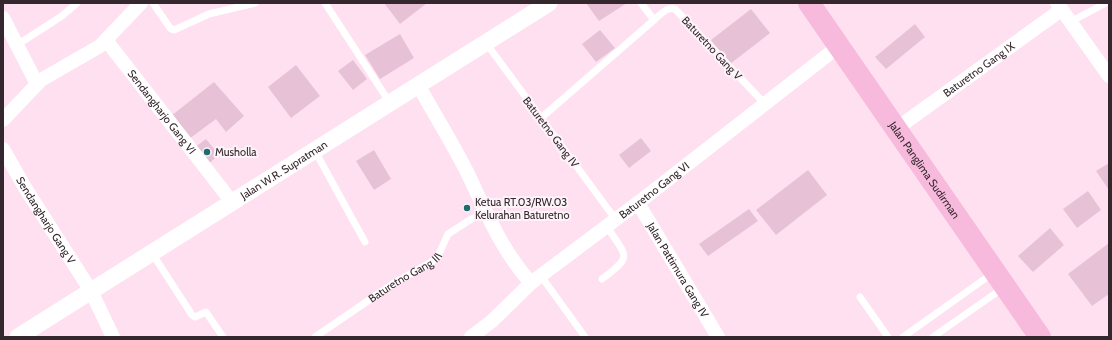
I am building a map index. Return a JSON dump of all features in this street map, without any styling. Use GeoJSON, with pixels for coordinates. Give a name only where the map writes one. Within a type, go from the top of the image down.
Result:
{"type":"FeatureCollection","features":[{"type":"Feature","properties":{"kind":"highway","name":"Jalan Panglima Sudirman"},"geometry":{"type":"LineString","coordinates":[[810,3],[1040,337]]}},
{"type":"Feature","properties":{"kind":"street"},"geometry":{"type":"LineString","coordinates":[[3,120],[37,84],[54,71],[94,50],[106,40],[141,3]]}},
{"type":"Feature","properties":{"kind":"street","name":"Jalan W.R. Supratman"},"geometry":{"type":"LineString","coordinates":[[18,337],[550,3]]}},
{"type":"Feature","properties":{"kind":"street","name":"Baturetno Gang IX"},"geometry":{"type":"LineString","coordinates":[[896,129],[1059,6],[1109,76]]}},
{"type":"Feature","properties":{"kind":"street"},"geometry":{"type":"LineString","coordinates":[[3,18],[37,84]]}},
{"type":"Feature","properties":{"kind":"street","name":"Sendangharjo Gang VI"},"geometry":{"type":"LineString","coordinates":[[106,40],[232,202]]}},
{"type":"Feature","properties":{"kind":"street","name":"Baturetno Gang VI"},"geometry":{"type":"LineString","coordinates":[[471,337],[492,321],[536,280],[638,203],[839,46]]}},
{"type":"Feature","properties":{"kind":"street"},"geometry":{"type":"LineString","coordinates":[[418,86],[460,159],[484,211],[508,252],[536,280]]}},
{"type":"Feature","properties":{"kind":"street","name":"Sendangharjo Gang V"},"geometry":{"type":"LineString","coordinates":[[3,149],[24,186],[91,291],[113,337]]}},
{"type":"Feature","properties":{"kind":"street","name":"Jalan Pattimura Gang IV"},"geometry":{"type":"LineString","coordinates":[[638,203],[718,337]]}},
{"type":"Feature","properties":{"kind":"lane"},"geometry":{"type":"LineString","coordinates":[[17,45],[62,16],[77,3]]}},
{"type":"Feature","properties":{"kind":"lane"},"geometry":{"type":"LineString","coordinates":[[153,3],[170,28],[174,30],[209,14],[255,3]]}},
{"type":"Feature","properties":{"kind":"lane"},"geometry":{"type":"LineString","coordinates":[[325,3],[391,103]]}},
{"type":"Feature","properties":{"kind":"lane"},"geometry":{"type":"LineString","coordinates":[[641,3],[654,20]]}},
{"type":"Feature","properties":{"kind":"lane"},"geometry":{"type":"LineString","coordinates":[[1070,22],[1106,3]]}},
{"type":"Feature","properties":{"kind":"lane","name":"Baturetno Gang V"},"geometry":{"type":"LineString","coordinates":[[541,118],[669,8],[675,9],[765,104]]}},
{"type":"Feature","properties":{"kind":"lane","name":"Baturetno Gang IV"},"geometry":{"type":"LineString","coordinates":[[485,43],[541,118],[612,223],[624,256],[623,261],[617,268],[602,279]]}},
{"type":"Feature","properties":{"kind":"lane"},"geometry":{"type":"LineString","coordinates":[[314,151],[365,242]]}},
{"type":"Feature","properties":{"kind":"lane","name":"Baturetno Gang III"},"geometry":{"type":"LineString","coordinates":[[316,337],[394,283],[433,262],[438,256],[448,234],[484,211]]}},
{"type":"Feature","properties":{"kind":"lane"},"geometry":{"type":"LineString","coordinates":[[152,253],[193,317],[197,317],[206,312],[223,337]]}},
{"type":"Feature","properties":{"kind":"lane"},"geometry":{"type":"LineString","coordinates":[[903,337],[1000,279]]}},
{"type":"Feature","properties":{"kind":"lane"},"geometry":{"type":"LineString","coordinates":[[933,337],[1000,279]]}},
{"type":"Feature","properties":{"kind":"lane"},"geometry":{"type":"LineString","coordinates":[[536,280],[585,337]]}},
{"type":"Feature","properties":{"kind":"lane"},"geometry":{"type":"LineString","coordinates":[[860,297],[888,337]]}},
{"type":"Feature","properties":{"kind":"building"},"geometry":{"type":"Polygon","coordinates":[[[384,3],[427,3],[400,24],[384,3]]]}},
{"type":"Feature","properties":{"kind":"building"},"geometry":{"type":"Polygon","coordinates":[[[586,3],[627,3],[599,21],[586,3]]]}},
{"type":"Feature","properties":{"kind":"building"},"geometry":{"type":"Polygon","coordinates":[[[751,9],[770,33],[730,64],[711,40],[751,9]]]}},
{"type":"Feature","properties":{"kind":"building"},"geometry":{"type":"Polygon","coordinates":[[[915,24],[925,37],[886,69],[875,57],[915,24]]]}},
{"type":"Feature","properties":{"kind":"building"},"geometry":{"type":"Polygon","coordinates":[[[600,30],[615,48],[596,62],[582,44],[600,30]]]}},
{"type":"Feature","properties":{"kind":"building"},"geometry":{"type":"Polygon","coordinates":[[[400,34],[414,58],[380,79],[365,55],[400,34]]]}},
{"type":"Feature","properties":{"kind":"building"},"geometry":{"type":"Polygon","coordinates":[[[353,60],[367,79],[353,90],[338,71],[353,60]]]}},
{"type":"Feature","properties":{"kind":"building"},"geometry":{"type":"Polygon","coordinates":[[[296,65],[320,96],[291,118],[268,87],[296,65]]]}},
{"type":"Feature","properties":{"kind":"building"},"geometry":{"type":"Polygon","coordinates":[[[214,82],[244,116],[226,132],[216,119],[189,139],[171,116],[214,82]]]}},
{"type":"Feature","properties":{"kind":"building"},"geometry":{"type":"Polygon","coordinates":[[[641,138],[651,151],[629,168],[619,155],[641,138]]]}},
{"type":"Feature","properties":{"kind":"building","name":"Musholla"},"geometry":{"type":"Polygon","coordinates":[[[206,139],[219,155],[207,165],[194,148],[206,139]]]}},
{"type":"Feature","properties":{"kind":"building"},"geometry":{"type":"Polygon","coordinates":[[[374,150],[391,179],[374,190],[356,161],[374,150]]]}},
{"type":"Feature","properties":{"kind":"building"},"geometry":{"type":"Polygon","coordinates":[[[1109,163],[1109,190],[1096,171],[1109,163]]]}},
{"type":"Feature","properties":{"kind":"building"},"geometry":{"type":"Polygon","coordinates":[[[808,170],[827,195],[776,235],[756,210],[808,170]]]}},
{"type":"Feature","properties":{"kind":"building"},"geometry":{"type":"Polygon","coordinates":[[[1088,191],[1101,210],[1077,228],[1063,209],[1088,191]]]}},
{"type":"Feature","properties":{"kind":"building"},"geometry":{"type":"Polygon","coordinates":[[[749,209],[758,221],[708,256],[699,244],[749,209]]]}},
{"type":"Feature","properties":{"kind":"building"},"geometry":{"type":"Polygon","coordinates":[[[1050,228],[1064,245],[1033,272],[1018,256],[1050,228]]]}},
{"type":"Feature","properties":{"kind":"building"},"geometry":{"type":"Polygon","coordinates":[[[1109,243],[1109,294],[1092,306],[1068,274],[1109,243]]]}},
{"type":"Feature","properties":{"kind":"place","name":"Musholla"},"geometry":{"type":"Point","coordinates":[207,152]}},
{"type":"Feature","properties":{"kind":"place","name":"Ketua RT.03/RW.03 Kelurahan Baturetno"},"geometry":{"type":"Point","coordinates":[467,208]}}]}
